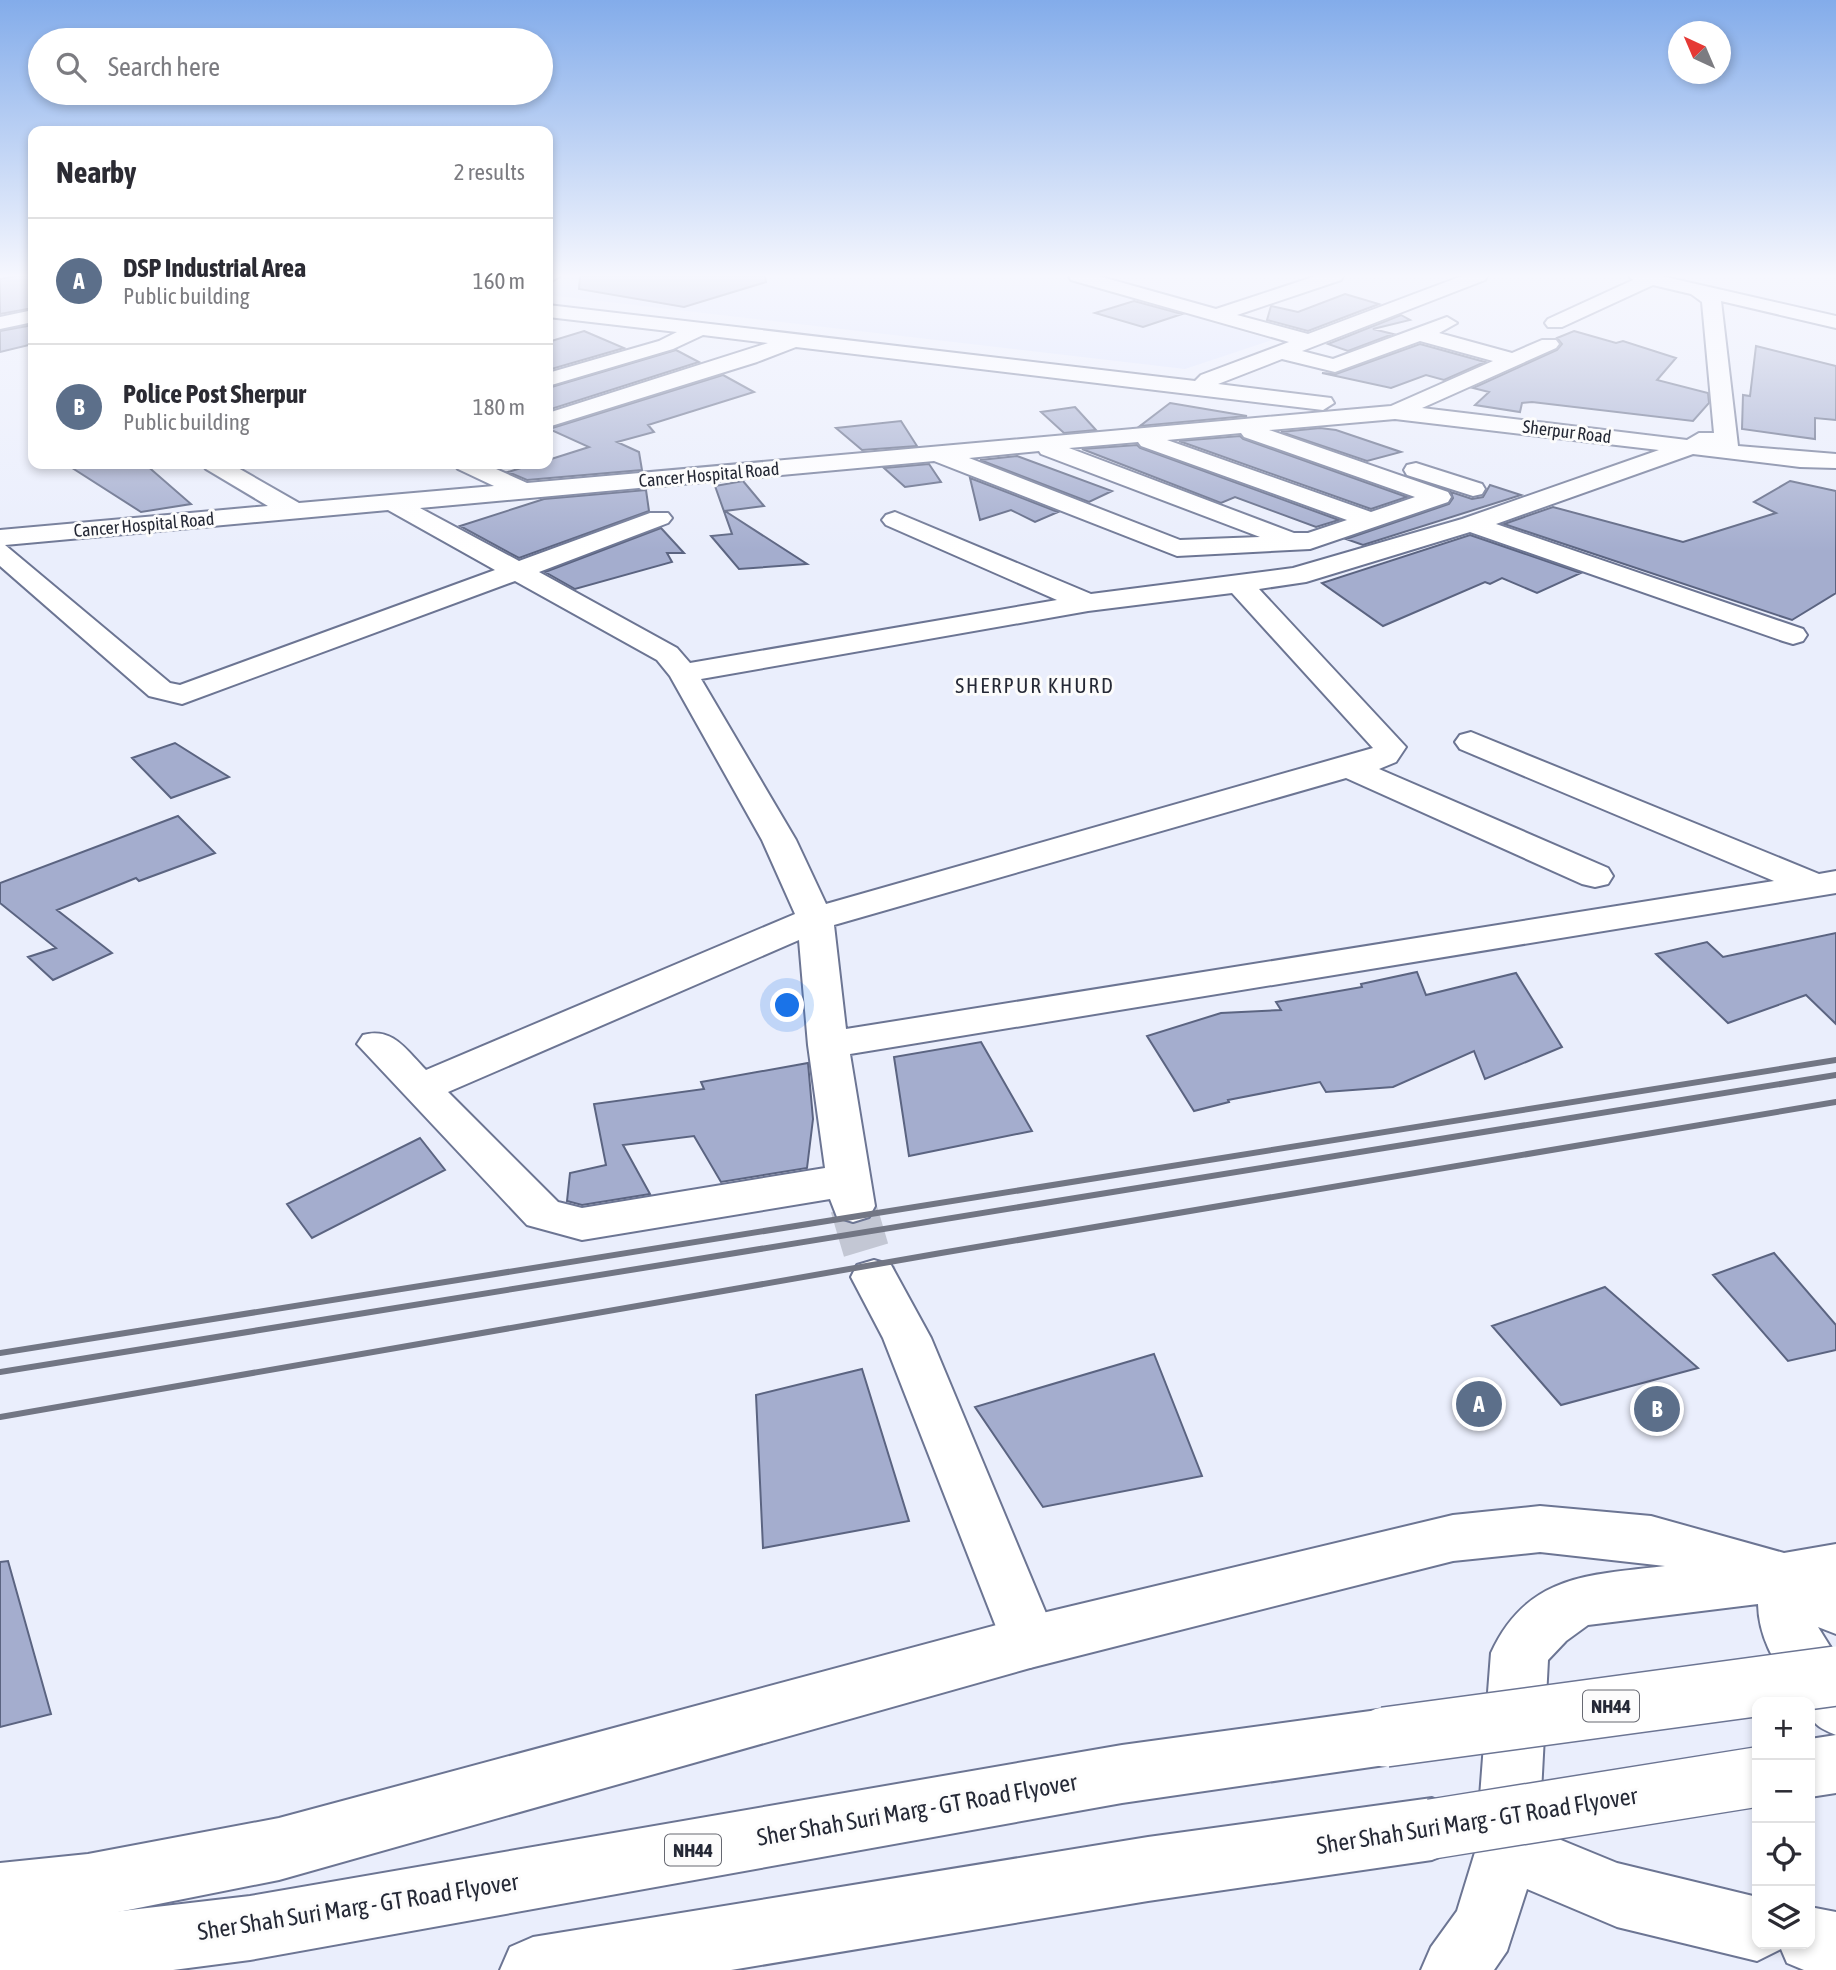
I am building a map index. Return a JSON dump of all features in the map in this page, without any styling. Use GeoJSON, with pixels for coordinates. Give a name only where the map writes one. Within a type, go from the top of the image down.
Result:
{"type":"FeatureCollection","features":[{"type":"Feature","properties":{"kind":"main road"},"geometry":{"type":"LineString","coordinates":[[553,379],[589,368]]}},
{"type":"Feature","properties":{"kind":"main road"},"geometry":{"type":"LineString","coordinates":[[553,418],[718,368]]}},
{"type":"Feature","properties":{"kind":"main road","name":"Sherpur Road"},"geometry":{"type":"LineString","coordinates":[[1052,368],[1713,444],[1800,460],[1836,461]]}},
{"type":"Feature","properties":{"kind":"main road","name":"Sherpur Road"},"geometry":{"type":"LineString","coordinates":[[1069,368],[1204,385],[1345,395],[1405,408]]}},
{"type":"Feature","properties":{"kind":"main road"},"geometry":{"type":"LineString","coordinates":[[1204,385],[1243,368]]}},
{"type":"Feature","properties":{"kind":"main road"},"geometry":{"type":"LineString","coordinates":[[1405,408],[1496,368]]}},
{"type":"Feature","properties":{"kind":"main road"},"geometry":{"type":"LineString","coordinates":[[683,673],[1088,603],[1305,574],[1471,524],[1713,444],[1712,368]]}},
{"type":"Feature","properties":{"kind":"main road","name":"Cancer Hospital Road"},"geometry":{"type":"LineString","coordinates":[[0,538],[1241,428],[1405,408]]}},
{"type":"Feature","properties":{"kind":"main road"},"geometry":{"type":"LineString","coordinates":[[1278,424],[1473,489]]}},
{"type":"Feature","properties":{"kind":"main road"},"geometry":{"type":"LineString","coordinates":[[936,453],[1165,545],[1188,549],[1310,541],[1368,519],[1439,498],[1241,428]]}},
{"type":"Feature","properties":{"kind":"main road"},"geometry":{"type":"LineString","coordinates":[[1138,436],[1368,519]]}},
{"type":"Feature","properties":{"kind":"main road"},"geometry":{"type":"LineString","coordinates":[[1037,444],[1276,542],[1305,574]]}},
{"type":"Feature","properties":{"kind":"main road","name":"Sherpur Road"},"geometry":{"type":"LineString","coordinates":[[1713,444],[1836,449]]}},
{"type":"Feature","properties":{"kind":"main road"},"geometry":{"type":"LineString","coordinates":[[1800,460],[1836,477]]}},
{"type":"Feature","properties":{"kind":"main road"},"geometry":{"type":"LineString","coordinates":[[223,469],[296,512]]}},
{"type":"Feature","properties":{"kind":"main road"},"geometry":{"type":"LineString","coordinates":[[477,469],[526,492]]}},
{"type":"Feature","properties":{"kind":"main road"},"geometry":{"type":"LineString","coordinates":[[377,1044],[543,1214],[563,1222],[582,1224],[851,1193],[828,1045],[815,919],[779,840],[683,673],[667,654],[522,571],[393,503]]}},
{"type":"Feature","properties":{"kind":"main road"},"geometry":{"type":"LineString","coordinates":[[0,552],[160,690],[181,695],[522,571],[659,518]]}},
{"type":"Feature","properties":{"kind":"main road"},"geometry":{"type":"LineString","coordinates":[[895,520],[1088,603]]}},
{"type":"Feature","properties":{"kind":"main road"},"geometry":{"type":"LineString","coordinates":[[1471,524],[1793,635]]}},
{"type":"Feature","properties":{"kind":"main road"},"geometry":{"type":"LineString","coordinates":[[420,1088],[815,919],[1350,768],[1385,755],[1390,747],[1239,584]]}},
{"type":"Feature","properties":{"kind":"main road"},"geometry":{"type":"LineString","coordinates":[[1471,742],[1825,884]]}},
{"type":"Feature","properties":{"kind":"main road"},"geometry":{"type":"LineString","coordinates":[[1350,768],[1595,876]]}},
{"type":"Feature","properties":{"kind":"main road"},"geometry":{"type":"LineString","coordinates":[[828,1045],[1825,884]]}},
{"type":"Feature","properties":{"kind":"main road"},"geometry":{"type":"LineString","coordinates":[[874,1277],[907,1338],[1030,1642]]}},
{"type":"Feature","properties":{"kind":"main road"},"geometry":{"type":"LineString","coordinates":[[0,1895],[88,1886],[279,1849],[1030,1642],[1453,1538],[1540,1529],[1651,1539],[1810,1572],[1836,1609]]}},
{"type":"Feature","properties":{"kind":"main road"},"geometry":{"type":"LineString","coordinates":[[1810,1572],[1787,1629],[1836,1707]]}},
{"type":"Feature","properties":{"kind":"main road"},"geometry":{"type":"LineString","coordinates":[[1454,1970],[1483,1928],[1507,1849],[1521,1653],[1534,1633],[1552,1615],[1579,1601],[1810,1572]]}},
{"type":"Feature","properties":{"kind":"main road","name":"Sher Shah Suri Marg - GT Road Flyover"},"geometry":{"type":"LineString","coordinates":[[0,1955],[70,1950],[250,1928],[1122,1774],[1836,1676]]}},
{"type":"Feature","properties":{"kind":"main road"},"geometry":{"type":"LineString","coordinates":[[1815,1767],[1836,1764]]}},
{"type":"Feature","properties":{"kind":"main road","name":"Sher Shah Suri Marg - GT Road Flyover"},"geometry":{"type":"LineString","coordinates":[[533,1970],[1148,1869],[1432,1829],[1752,1778]]}},
{"type":"Feature","properties":{"kind":"main road"},"geometry":{"type":"LineString","coordinates":[[1507,1849],[1617,1895],[1752,1928]]}},
{"type":"Feature","properties":{"kind":"main road"},"geometry":{"type":"LineString","coordinates":[[1815,1941],[1836,1945]]}},
{"type":"Feature","properties":{"kind":"building"},"geometry":{"type":"Polygon","coordinates":[[[616,368],[680,368],[553,408],[553,387],[616,368]]]}},
{"type":"Feature","properties":{"kind":"building"},"geometry":{"type":"Polygon","coordinates":[[[1353,368],[1471,368],[1444,380],[1426,375],[1391,388],[1322,373],[1336,374],[1353,368]]]}},
{"type":"Feature","properties":{"kind":"building"},"geometry":{"type":"Polygon","coordinates":[[[1517,368],[1667,368],[1657,380],[1708,393],[1709,403],[1693,421],[1532,402],[1522,403],[1520,412],[1475,405],[1489,392],[1473,388],[1517,368]]]}},
{"type":"Feature","properties":{"kind":"building"},"geometry":{"type":"Polygon","coordinates":[[[1753,368],[1836,368],[1836,420],[1815,418],[1815,439],[1742,429],[1743,395],[1750,396],[1753,368]]]}},
{"type":"Feature","properties":{"kind":"building"},"geometry":{"type":"Polygon","coordinates":[[[723,375],[754,392],[648,425],[654,432],[617,442],[639,452],[642,470],[527,480],[508,472],[518,469],[553,469],[553,458],[589,447],[553,431],[553,428],[723,375]]]}},
{"type":"Feature","properties":{"kind":"building"},"geometry":{"type":"Polygon","coordinates":[[[1170,403],[1247,416],[1140,426],[1170,403]]]}},
{"type":"Feature","properties":{"kind":"building"},"geometry":{"type":"Polygon","coordinates":[[[1075,407],[1096,430],[1064,433],[1041,412],[1075,407]]]}},
{"type":"Feature","properties":{"kind":"building"},"geometry":{"type":"Polygon","coordinates":[[[901,421],[917,446],[862,450],[836,428],[901,421]]]}},
{"type":"Feature","properties":{"kind":"building"},"geometry":{"type":"Polygon","coordinates":[[[1320,428],[1336,430],[1401,452],[1367,461],[1281,432],[1320,428]]]}},
{"type":"Feature","properties":{"kind":"building"},"geometry":{"type":"Polygon","coordinates":[[[1240,436],[1407,497],[1371,509],[1179,441],[1240,436]]]}},
{"type":"Feature","properties":{"kind":"building"},"geometry":{"type":"Polygon","coordinates":[[[1137,445],[1339,520],[1316,527],[1235,497],[1221,503],[1082,449],[1137,445]]]}},
{"type":"Feature","properties":{"kind":"building"},"geometry":{"type":"Polygon","coordinates":[[[1017,456],[1112,491],[1089,502],[980,460],[1017,456]]]}},
{"type":"Feature","properties":{"kind":"building"},"geometry":{"type":"Polygon","coordinates":[[[929,464],[941,482],[905,487],[884,468],[929,464]]]}},
{"type":"Feature","properties":{"kind":"building"},"geometry":{"type":"Polygon","coordinates":[[[74,469],[151,469],[191,504],[141,512],[74,469]]]}},
{"type":"Feature","properties":{"kind":"building"},"geometry":{"type":"Polygon","coordinates":[[[970,478],[1058,512],[1035,522],[1011,510],[980,520],[970,478]]]}},
{"type":"Feature","properties":{"kind":"building"},"geometry":{"type":"Polygon","coordinates":[[[743,481],[764,506],[725,511],[807,564],[739,569],[711,536],[732,534],[715,486],[743,481]]]}},
{"type":"Feature","properties":{"kind":"building"},"geometry":{"type":"Polygon","coordinates":[[[1790,481],[1836,491],[1836,593],[1792,620],[1504,524],[1553,507],[1683,542],[1776,513],[1754,502],[1790,481]]]}},
{"type":"Feature","properties":{"kind":"building"},"geometry":{"type":"Polygon","coordinates":[[[1490,485],[1521,495],[1363,545],[1346,539],[1449,504],[1453,498],[1451,492],[1472,499],[1483,497],[1490,485]]]}},
{"type":"Feature","properties":{"kind":"building"},"geometry":{"type":"Polygon","coordinates":[[[646,490],[649,511],[519,558],[460,526],[544,499],[646,490]]]}},
{"type":"Feature","properties":{"kind":"building"},"geometry":{"type":"Polygon","coordinates":[[[661,528],[684,553],[667,553],[672,562],[575,589],[545,572],[661,528]]]}},
{"type":"Feature","properties":{"kind":"building"},"geometry":{"type":"Polygon","coordinates":[[[1470,535],[1581,573],[1537,593],[1502,578],[1490,584],[1485,582],[1383,626],[1322,583],[1470,535]]]}},
{"type":"Feature","properties":{"kind":"building"},"geometry":{"type":"Polygon","coordinates":[[[175,743],[229,777],[171,798],[132,758],[175,743]]]}},
{"type":"Feature","properties":{"kind":"building"},"geometry":{"type":"Polygon","coordinates":[[[178,816],[215,853],[139,881],[136,878],[57,910],[112,953],[53,980],[28,957],[56,948],[0,903],[0,883],[178,816]]]}},
{"type":"Feature","properties":{"kind":"building"},"geometry":{"type":"Polygon","coordinates":[[[1836,933],[1836,1024],[1806,995],[1728,1023],[1656,954],[1707,942],[1723,957],[1836,933]]]}},
{"type":"Feature","properties":{"kind":"building"},"geometry":{"type":"Polygon","coordinates":[[[1417,972],[1426,995],[1516,973],[1562,1047],[1485,1079],[1474,1051],[1393,1087],[1326,1092],[1320,1082],[1228,1100],[1229,1102],[1194,1111],[1147,1036],[1221,1013],[1281,1010],[1276,1002],[1362,987],[1361,984],[1417,972]]]}},
{"type":"Feature","properties":{"kind":"building"},"geometry":{"type":"Polygon","coordinates":[[[981,1042],[1032,1131],[909,1156],[894,1057],[981,1042]]]}},
{"type":"Feature","properties":{"kind":"building"},"geometry":{"type":"Polygon","coordinates":[[[808,1063],[813,1119],[807,1168],[721,1182],[694,1136],[623,1145],[650,1194],[582,1205],[567,1201],[570,1173],[606,1165],[594,1104],[704,1089],[701,1082],[808,1063]]]}},
{"type":"Feature","properties":{"kind":"building"},"geometry":{"type":"Polygon","coordinates":[[[420,1138],[445,1170],[312,1238],[287,1204],[420,1138]]]}},
{"type":"Feature","properties":{"kind":"building"},"geometry":{"type":"Polygon","coordinates":[[[1774,1253],[1836,1325],[1836,1350],[1788,1361],[1713,1275],[1774,1253]]]}},
{"type":"Feature","properties":{"kind":"building"},"geometry":{"type":"Polygon","coordinates":[[[1605,1287],[1698,1368],[1561,1405],[1492,1326],[1605,1287]]]}},
{"type":"Feature","properties":{"kind":"building"},"geometry":{"type":"Polygon","coordinates":[[[1154,1354],[1202,1476],[1043,1507],[975,1407],[1154,1354]]]}},
{"type":"Feature","properties":{"kind":"building"},"geometry":{"type":"Polygon","coordinates":[[[862,1369],[909,1521],[763,1548],[756,1395],[862,1369]]]}},
{"type":"Feature","properties":{"kind":"building"},"geometry":{"type":"Polygon","coordinates":[[[8,1561],[51,1714],[0,1727],[0,1562],[8,1561]]]}},
{"type":"Feature","properties":{"kind":"tunnel"},"geometry":{"type":"LineString","coordinates":[[853,1206],[874,1277]]}},
{"type":"Feature","properties":{"kind":"railway"},"geometry":{"type":"LineString","coordinates":[[0,1353],[1836,1060]]}},
{"type":"Feature","properties":{"kind":"railway"},"geometry":{"type":"LineString","coordinates":[[0,1372],[1836,1075]]}},
{"type":"Feature","properties":{"kind":"railway"},"geometry":{"type":"LineString","coordinates":[[0,1417],[941,1253],[1836,1102]]}},
{"type":"Feature","properties":{"kind":"place","name":"DSP Industrial Area"},"geometry":{"type":"Point","coordinates":[1479,1404]}},
{"type":"Feature","properties":{"kind":"place","name":"Police Post Sherpur"},"geometry":{"type":"Point","coordinates":[1657,1409]}},
{"type":"Feature","properties":{"kind":"district","name":"SHERPUR KHURD"},"geometry":{"type":"Point","coordinates":[1035,686]}}]}
